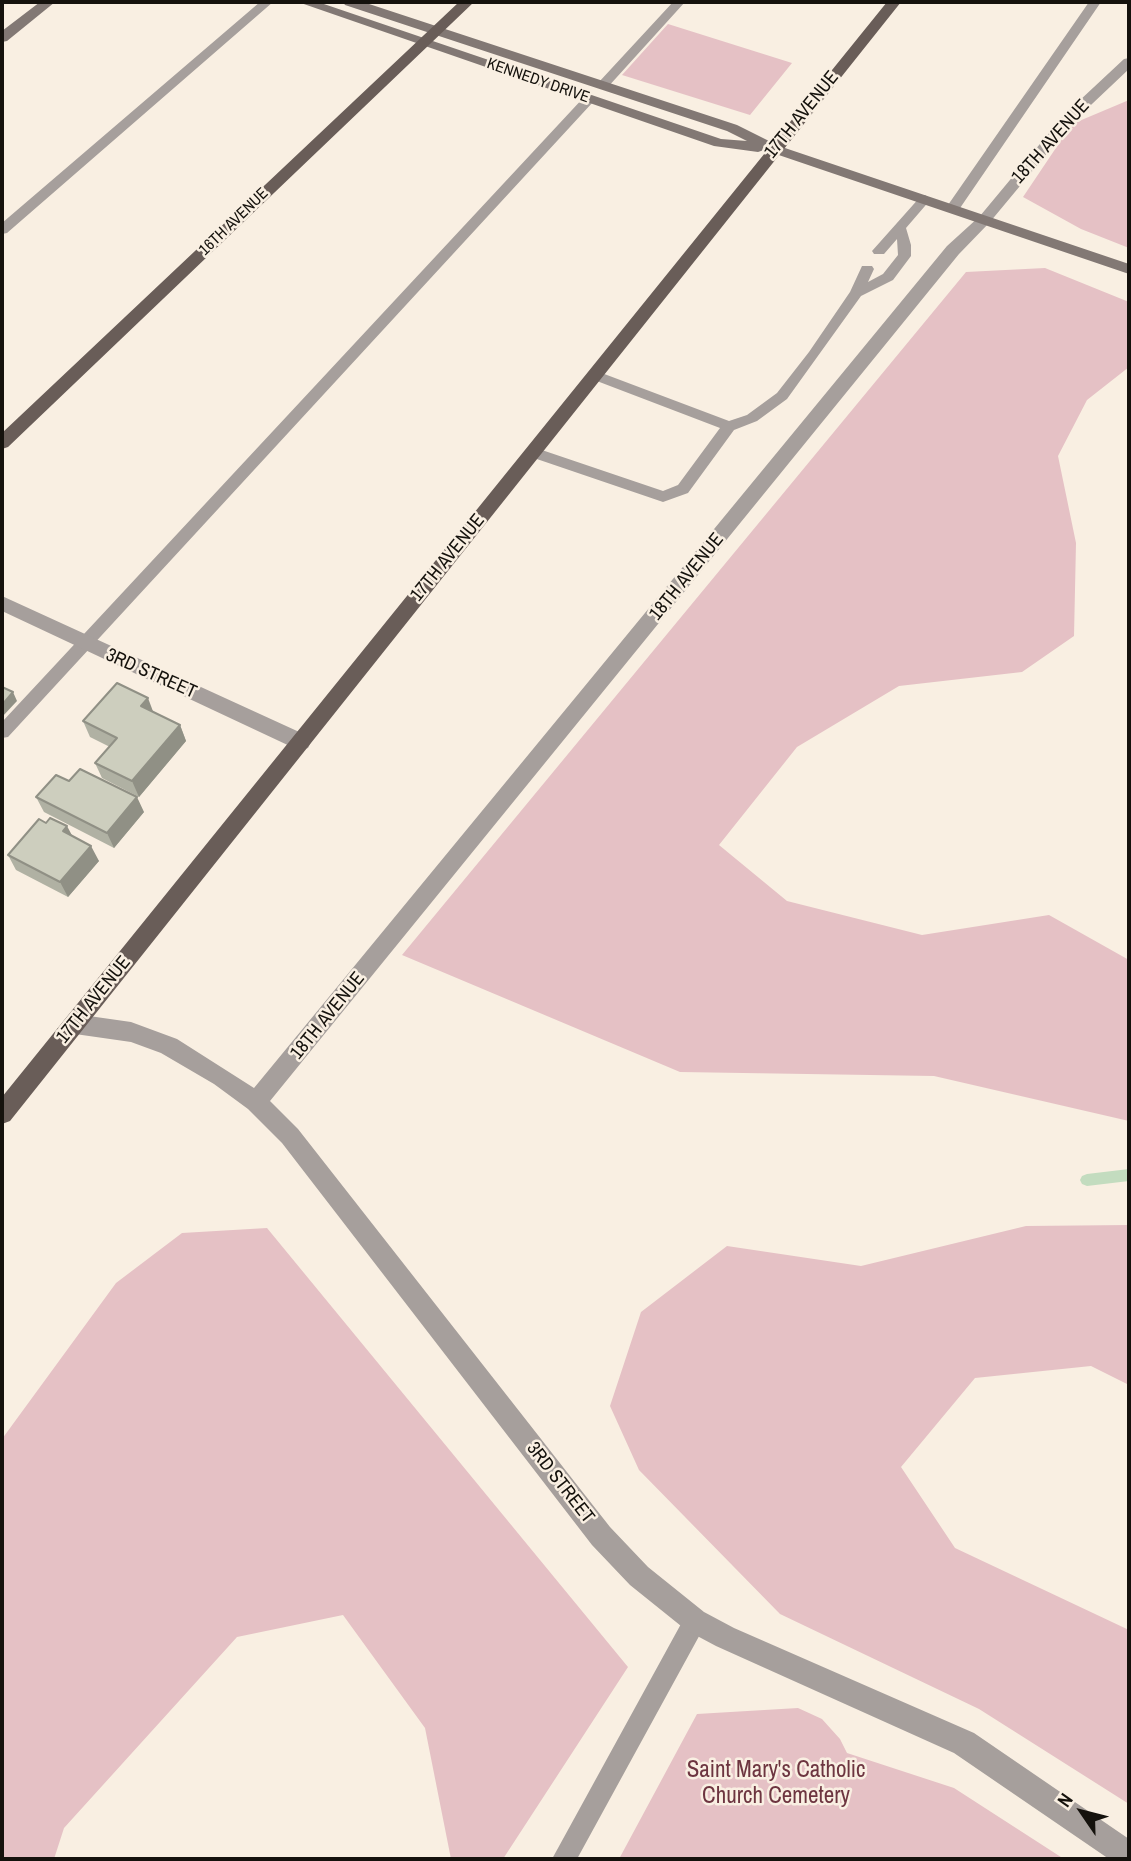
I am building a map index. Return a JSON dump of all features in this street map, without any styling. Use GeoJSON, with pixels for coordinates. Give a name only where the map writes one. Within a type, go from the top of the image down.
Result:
{"type":"FeatureCollection","features":[{"type":"Feature","properties":{"kind":"main road","name":"16TH AVENUE"},"geometry":{"type":"LineString","coordinates":[[2,443],[467,2]]}},
{"type":"Feature","properties":{"kind":"main road","name":"17TH AVENUE"},"geometry":{"type":"LineString","coordinates":[[2,1114],[894,2]]}},
{"type":"Feature","properties":{"kind":"street"},"geometry":{"type":"LineString","coordinates":[[2,38],[48,2]]}},
{"type":"Feature","properties":{"kind":"street","name":"KENNEDY DRIVE"},"geometry":{"type":"LineString","coordinates":[[305,2],[719,143],[774,149]]}},
{"type":"Feature","properties":{"kind":"street","name":"KENNEDY DRIVE"},"geometry":{"type":"LineString","coordinates":[[350,2],[732,128],[774,149],[1129,269]]}},
{"type":"Feature","properties":{"kind":"street","name":"18TH AVENUE"},"geometry":{"type":"LineString","coordinates":[[256,1102],[953,250],[985,219],[1069,118],[1129,62]]}},
{"type":"Feature","properties":{"kind":"street","name":"3RD STREET"},"geometry":{"type":"LineString","coordinates":[[2,603],[301,742]]}},
{"type":"Feature","properties":{"kind":"street","name":"3RD STREET"},"geometry":{"type":"LineString","coordinates":[[75,1024],[131,1032],[169,1046],[222,1077],[256,1102],[290,1136],[601,1536],[639,1576],[695,1621],[964,1744],[1129,1856]]}},
{"type":"Feature","properties":{"kind":"lane"},"geometry":{"type":"LineString","coordinates":[[2,230],[267,2]]}},
{"type":"Feature","properties":{"kind":"lane"},"geometry":{"type":"LineString","coordinates":[[603,85],[680,2]]}},
{"type":"Feature","properties":{"kind":"lane"},"geometry":{"type":"LineString","coordinates":[[953,208],[1095,2]]}},
{"type":"Feature","properties":{"kind":"lane"},"geometry":{"type":"LineString","coordinates":[[2,732],[589,99]]}},
{"type":"Feature","properties":{"kind":"lane"},"geometry":{"type":"LineString","coordinates":[[879,251],[925,199]]}},
{"type":"Feature","properties":{"kind":"lane"},"geometry":{"type":"LineString","coordinates":[[856,293],[888,276],[904,256],[905,245],[900,228]]}},
{"type":"Feature","properties":{"kind":"lane"},"geometry":{"type":"LineString","coordinates":[[533,452],[663,497],[683,488],[729,426],[752,418],[782,396],[856,293],[867,269]]}},
{"type":"Feature","properties":{"kind":"lane"},"geometry":{"type":"LineString","coordinates":[[594,375],[729,426]]}},
{"type":"Feature","properties":{"kind":"lane"},"geometry":{"type":"LineString","coordinates":[[564,1859],[695,1621]]}},
{"type":"Feature","properties":{"kind":"green space"},"geometry":{"type":"Polygon","coordinates":[[[668,24],[792,63],[750,115],[622,75],[668,24]]]}},
{"type":"Feature","properties":{"kind":"green space"},"geometry":{"type":"Polygon","coordinates":[[[1129,100],[1129,248],[1081,229],[1023,197],[1072,124],[1129,100]]]}},
{"type":"Feature","properties":{"kind":"green space"},"geometry":{"type":"Polygon","coordinates":[[[1045,268],[1129,302],[1129,367],[1087,400],[1058,456],[1076,543],[1074,636],[1022,672],[899,686],[797,747],[719,845],[787,901],[922,935],[1049,915],[1129,960],[1129,1121],[934,1076],[680,1072],[402,955],[966,272],[1045,268]]]}},
{"type":"Feature","properties":{"kind":"green space"},"geometry":{"type":"Polygon","coordinates":[[[1129,1225],[1129,1385],[1091,1366],[975,1378],[901,1467],[955,1548],[1129,1630],[1129,1804],[979,1709],[780,1614],[639,1470],[610,1406],[641,1312],[727,1246],[861,1266],[1026,1226],[1129,1225]]]}},
{"type":"Feature","properties":{"kind":"green space"},"geometry":{"type":"Polygon","coordinates":[[[267,1228],[628,1667],[503,1859],[451,1859],[425,1728],[343,1615],[237,1637],[64,1828],[54,1859],[2,1859],[2,1439],[116,1283],[182,1233],[267,1228]]]}},
{"type":"Feature","properties":{"kind":"green space","name":"Saint Mary's Catholic Church Cemetery"},"geometry":{"type":"Polygon","coordinates":[[[798,1708],[822,1719],[840,1739],[847,1753],[954,1788],[1064,1859],[619,1859],[697,1714],[798,1708]]]}},
{"type":"Feature","properties":{"kind":"building"},"geometry":{"type":"Polygon","coordinates":[[[117,683],[148,698],[141,706],[180,725],[132,781],[95,763],[117,738],[83,721],[117,683]]]}},
{"type":"Feature","properties":{"kind":"building"},"geometry":{"type":"Polygon","coordinates":[[[2,687],[13,692],[2,705],[2,687]]]}},
{"type":"Feature","properties":{"kind":"building"},"geometry":{"type":"Polygon","coordinates":[[[80,769],[137,797],[107,833],[36,797],[56,775],[69,781],[80,769]]]}},
{"type":"Feature","properties":{"kind":"building"},"geometry":{"type":"Polygon","coordinates":[[[50,818],[67,826],[63,831],[91,846],[60,882],[8,855],[39,819],[46,823],[50,818]]]}},
{"type":"Feature","properties":{"kind":"waterway"},"geometry":{"type":"LineString","coordinates":[[1087,1180],[1129,1175]]}}]}
